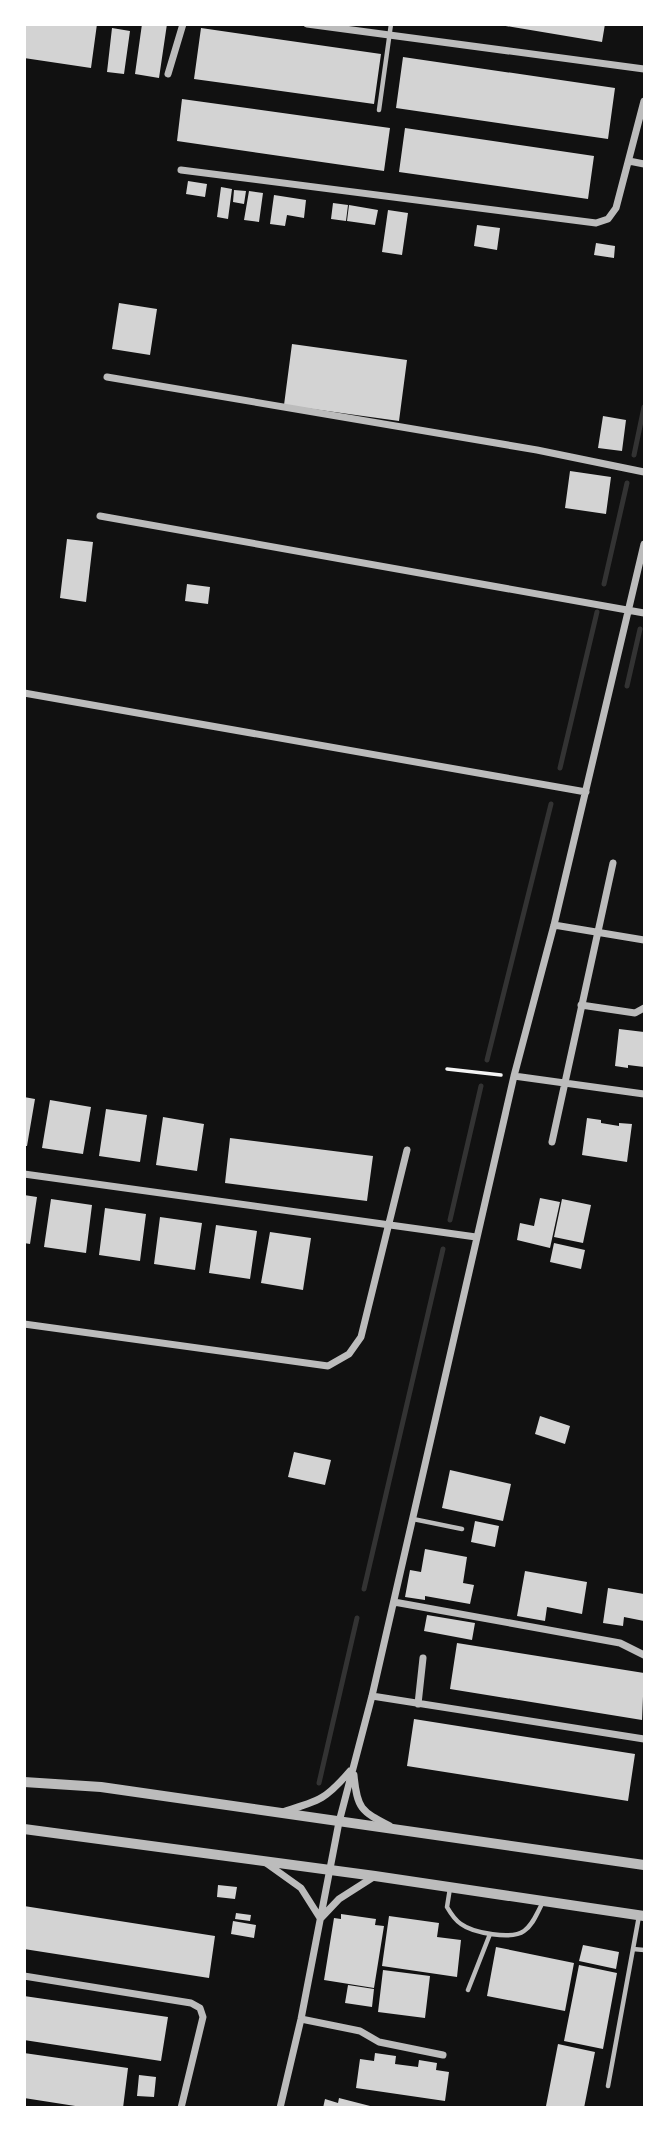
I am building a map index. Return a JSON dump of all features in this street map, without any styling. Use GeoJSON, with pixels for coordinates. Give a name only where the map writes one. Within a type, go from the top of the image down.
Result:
{"type":"FeatureCollection","features":[{"type":"Feature","properties":{"kind":"street"},"geometry":{"type":"LineString","coordinates":[[168,74],[183,24]]}},
{"type":"Feature","properties":{"kind":"street"},"geometry":{"type":"LineString","coordinates":[[307,24],[645,69]]}},
{"type":"Feature","properties":{"kind":"street"},"geometry":{"type":"LineString","coordinates":[[181,170],[596,223],[608,219],[616,208],[645,101]]}},
{"type":"Feature","properties":{"kind":"street"},"geometry":{"type":"LineString","coordinates":[[629,161],[645,164]]}},
{"type":"Feature","properties":{"kind":"street"},"geometry":{"type":"LineString","coordinates":[[107,377],[537,450],[645,472]]}},
{"type":"Feature","properties":{"kind":"street"},"geometry":{"type":"LineString","coordinates":[[100,516],[645,613]]}},
{"type":"Feature","properties":{"kind":"street"},"geometry":{"type":"LineString","coordinates":[[280,2108],[301,2019],[339,1822],[372,1696],[514,1076],[554,925],[645,544]]}},
{"type":"Feature","properties":{"kind":"street"},"geometry":{"type":"LineString","coordinates":[[24,693],[586,792]]}},
{"type":"Feature","properties":{"kind":"street"},"geometry":{"type":"LineString","coordinates":[[552,1142],[613,863]]}},
{"type":"Feature","properties":{"kind":"street"},"geometry":{"type":"LineString","coordinates":[[554,925],[645,940]]}},
{"type":"Feature","properties":{"kind":"street"},"geometry":{"type":"LineString","coordinates":[[581,1005],[635,1013],[645,1008]]}},
{"type":"Feature","properties":{"kind":"street"},"geometry":{"type":"LineString","coordinates":[[514,1076],[645,1094]]}},
{"type":"Feature","properties":{"kind":"street"},"geometry":{"type":"LineString","coordinates":[[24,1324],[328,1366],[349,1354],[361,1337],[407,1150]]}},
{"type":"Feature","properties":{"kind":"street"},"geometry":{"type":"LineString","coordinates":[[24,1174],[476,1237]]}},
{"type":"Feature","properties":{"kind":"street"},"geometry":{"type":"LineString","coordinates":[[394,1602],[620,1643],[645,1656]]}},
{"type":"Feature","properties":{"kind":"street"},"geometry":{"type":"LineString","coordinates":[[418,1704],[423,1658]]}},
{"type":"Feature","properties":{"kind":"street"},"geometry":{"type":"LineString","coordinates":[[372,1696],[645,1739]]}},
{"type":"Feature","properties":{"kind":"street"},"geometry":{"type":"LineString","coordinates":[[281,1812],[317,1802],[332,1792],[353,1767]]}},
{"type":"Feature","properties":{"kind":"street"},"geometry":{"type":"LineString","coordinates":[[353,1767],[356,1798],[363,1810],[399,1830]]}},
{"type":"Feature","properties":{"kind":"street"},"geometry":{"type":"LineString","coordinates":[[24,1782],[101,1787],[645,1865]]}},
{"type":"Feature","properties":{"kind":"street"},"geometry":{"type":"LineString","coordinates":[[24,1829],[375,1876],[642,1916]]}},
{"type":"Feature","properties":{"kind":"street"},"geometry":{"type":"LineString","coordinates":[[264,1861],[301,1888],[320,1919]]}},
{"type":"Feature","properties":{"kind":"street"},"geometry":{"type":"LineString","coordinates":[[320,1919],[339,1899],[375,1876]]}},
{"type":"Feature","properties":{"kind":"street"},"geometry":{"type":"LineString","coordinates":[[24,1976],[191,2003],[200,2008],[203,2017],[181,2108]]}},
{"type":"Feature","properties":{"kind":"street"},"geometry":{"type":"LineString","coordinates":[[301,2019],[360,2031],[379,2042],[443,2055]]}},
{"type":"Feature","properties":{"kind":"lane"},"geometry":{"type":"LineString","coordinates":[[379,110],[391,24]]}},
{"type":"Feature","properties":{"kind":"lane"},"geometry":{"type":"LineString","coordinates":[[412,1519],[462,1529]]}},
{"type":"Feature","properties":{"kind":"lane"},"geometry":{"type":"LineString","coordinates":[[451,1887],[447,1908],[454,1918],[463,1926],[490,1934],[517,1935],[527,1930],[543,1902]]}},
{"type":"Feature","properties":{"kind":"lane"},"geometry":{"type":"LineString","coordinates":[[608,2086],[633,1949],[642,1916]]}},
{"type":"Feature","properties":{"kind":"lane"},"geometry":{"type":"LineString","coordinates":[[468,1990],[490,1934]]}},
{"type":"Feature","properties":{"kind":"lane"},"geometry":{"type":"LineString","coordinates":[[633,1949],[645,1950]]}},
{"type":"Feature","properties":{"kind":"path"},"geometry":{"type":"LineString","coordinates":[[447,1069],[514,1076]]}},
{"type":"Feature","properties":{"kind":"building"},"geometry":{"type":"Polygon","coordinates":[[[24,24],[97,24],[91,68],[24,58],[24,24]]]}},
{"type":"Feature","properties":{"kind":"building"},"geometry":{"type":"Polygon","coordinates":[[[142,24],[167,24],[159,78],[135,74],[142,24]]]}},
{"type":"Feature","properties":{"kind":"building"},"geometry":{"type":"Polygon","coordinates":[[[494,24],[605,24],[602,42],[494,24]]]}},
{"type":"Feature","properties":{"kind":"building"},"geometry":{"type":"Polygon","coordinates":[[[112,28],[130,31],[124,74],[107,72],[112,28]]]}},
{"type":"Feature","properties":{"kind":"building"},"geometry":{"type":"Polygon","coordinates":[[[201,28],[381,54],[374,104],[194,79],[201,28]]]}},
{"type":"Feature","properties":{"kind":"building"},"geometry":{"type":"Polygon","coordinates":[[[403,57],[615,88],[608,139],[396,108],[403,57]]]}},
{"type":"Feature","properties":{"kind":"building"},"geometry":{"type":"Polygon","coordinates":[[[182,99],[390,128],[384,171],[177,141],[182,99]]]}},
{"type":"Feature","properties":{"kind":"building"},"geometry":{"type":"Polygon","coordinates":[[[405,128],[594,156],[588,199],[399,172],[405,128]]]}},
{"type":"Feature","properties":{"kind":"building"},"geometry":{"type":"Polygon","coordinates":[[[188,181],[207,184],[205,197],[186,194],[188,181]]]}},
{"type":"Feature","properties":{"kind":"building"},"geometry":{"type":"Polygon","coordinates":[[[221,187],[232,189],[228,219],[217,217],[221,187]]]}},
{"type":"Feature","properties":{"kind":"building"},"geometry":{"type":"Polygon","coordinates":[[[234,190],[246,191],[244,204],[233,202],[234,190]]]}},
{"type":"Feature","properties":{"kind":"building"},"geometry":{"type":"Polygon","coordinates":[[[249,191],[263,193],[259,222],[244,220],[249,191]]]}},
{"type":"Feature","properties":{"kind":"building"},"geometry":{"type":"Polygon","coordinates":[[[274,195],[306,200],[304,218],[287,215],[285,226],[270,224],[274,195]]]}},
{"type":"Feature","properties":{"kind":"building"},"geometry":{"type":"Polygon","coordinates":[[[333,203],[348,205],[346,221],[331,219],[333,203]]]}},
{"type":"Feature","properties":{"kind":"building"},"geometry":{"type":"Polygon","coordinates":[[[349,205],[378,210],[375,225],[347,221],[349,205]]]}},
{"type":"Feature","properties":{"kind":"building"},"geometry":{"type":"Polygon","coordinates":[[[388,210],[408,213],[402,255],[382,252],[388,210]]]}},
{"type":"Feature","properties":{"kind":"building"},"geometry":{"type":"Polygon","coordinates":[[[477,225],[500,228],[497,250],[474,246],[477,225]]]}},
{"type":"Feature","properties":{"kind":"building"},"geometry":{"type":"Polygon","coordinates":[[[596,243],[615,246],[614,258],[594,255],[596,243]]]}},
{"type":"Feature","properties":{"kind":"building"},"geometry":{"type":"Polygon","coordinates":[[[119,303],[157,309],[150,355],[112,349],[119,303]]]}},
{"type":"Feature","properties":{"kind":"building"},"geometry":{"type":"Polygon","coordinates":[[[292,344],[407,360],[399,421],[284,405],[292,344]]]}},
{"type":"Feature","properties":{"kind":"building"},"geometry":{"type":"Polygon","coordinates":[[[603,416],[626,420],[622,451],[598,448],[603,416]]]}},
{"type":"Feature","properties":{"kind":"building"},"geometry":{"type":"Polygon","coordinates":[[[570,471],[611,477],[606,514],[565,508],[570,471]]]}},
{"type":"Feature","properties":{"kind":"building"},"geometry":{"type":"Polygon","coordinates":[[[67,539],[93,542],[86,602],[60,598],[67,539]]]}},
{"type":"Feature","properties":{"kind":"building"},"geometry":{"type":"Polygon","coordinates":[[[187,584],[210,587],[208,604],[185,601],[187,584]]]}},
{"type":"Feature","properties":{"kind":"building"},"geometry":{"type":"Polygon","coordinates":[[[619,1029],[644,1032],[644,1067],[615,1066],[619,1029]]]}},
{"type":"Feature","properties":{"kind":"building"},"geometry":{"type":"Polygon","coordinates":[[[24,1097],[35,1099],[27,1146],[24,1146],[24,1097]]]}},
{"type":"Feature","properties":{"kind":"building"},"geometry":{"type":"Polygon","coordinates":[[[50,1100],[91,1107],[83,1154],[42,1148],[50,1100]]]}},
{"type":"Feature","properties":{"kind":"building"},"geometry":{"type":"Polygon","coordinates":[[[106,1109],[147,1115],[140,1162],[99,1156],[106,1109]]]}},
{"type":"Feature","properties":{"kind":"building"},"geometry":{"type":"Polygon","coordinates":[[[163,1117],[204,1124],[197,1171],[156,1165],[163,1117]]]}},
{"type":"Feature","properties":{"kind":"building"},"geometry":{"type":"Polygon","coordinates":[[[587,1118],[619,1126],[619,1123],[632,1124],[627,1162],[582,1155],[587,1118]]]}},
{"type":"Feature","properties":{"kind":"building"},"geometry":{"type":"Polygon","coordinates":[[[230,1138],[373,1156],[367,1201],[225,1183],[230,1138]]]}},
{"type":"Feature","properties":{"kind":"building"},"geometry":{"type":"Polygon","coordinates":[[[24,1195],[37,1197],[30,1244],[24,1243],[24,1195]]]}},
{"type":"Feature","properties":{"kind":"building"},"geometry":{"type":"Polygon","coordinates":[[[540,1198],[560,1202],[550,1248],[517,1240],[520,1223],[534,1226],[540,1198]]]}},
{"type":"Feature","properties":{"kind":"building"},"geometry":{"type":"Polygon","coordinates":[[[51,1199],[92,1205],[86,1253],[44,1247],[51,1199]]]}},
{"type":"Feature","properties":{"kind":"building"},"geometry":{"type":"Polygon","coordinates":[[[562,1199],[591,1205],[583,1243],[554,1237],[562,1199]]]}},
{"type":"Feature","properties":{"kind":"building"},"geometry":{"type":"Polygon","coordinates":[[[105,1208],[146,1214],[140,1261],[99,1255],[105,1208]]]}},
{"type":"Feature","properties":{"kind":"building"},"geometry":{"type":"Polygon","coordinates":[[[160,1217],[202,1223],[195,1270],[154,1264],[160,1217]]]}},
{"type":"Feature","properties":{"kind":"building"},"geometry":{"type":"Polygon","coordinates":[[[216,1225],[257,1231],[250,1279],[209,1273],[216,1225]]]}},
{"type":"Feature","properties":{"kind":"building"},"geometry":{"type":"Polygon","coordinates":[[[270,1232],[311,1238],[303,1290],[261,1283],[270,1232]]]}},
{"type":"Feature","properties":{"kind":"building"},"geometry":{"type":"Polygon","coordinates":[[[554,1243],[585,1250],[581,1269],[550,1262],[554,1243]]]}},
{"type":"Feature","properties":{"kind":"building"},"geometry":{"type":"Polygon","coordinates":[[[540,1416],[570,1426],[565,1444],[535,1434],[540,1416]]]}},
{"type":"Feature","properties":{"kind":"building"},"geometry":{"type":"Polygon","coordinates":[[[294,1452],[331,1460],[325,1485],[288,1477],[294,1452]]]}},
{"type":"Feature","properties":{"kind":"building"},"geometry":{"type":"Polygon","coordinates":[[[450,1470],[511,1484],[503,1521],[442,1508],[450,1470]]]}},
{"type":"Feature","properties":{"kind":"building"},"geometry":{"type":"Polygon","coordinates":[[[475,1521],[499,1526],[495,1547],[471,1542],[475,1521]]]}},
{"type":"Feature","properties":{"kind":"building"},"geometry":{"type":"Polygon","coordinates":[[[425,1549],[467,1557],[463,1583],[474,1585],[470,1604],[425,1596],[425,1600],[405,1597],[410,1570],[421,1572],[425,1549]]]}},
{"type":"Feature","properties":{"kind":"building"},"geometry":{"type":"Polygon","coordinates":[[[525,1571],[587,1582],[582,1614],[547,1607],[545,1621],[517,1616],[525,1571]]]}},
{"type":"Feature","properties":{"kind":"building"},"geometry":{"type":"Polygon","coordinates":[[[608,1588],[644,1594],[644,1621],[624,1617],[623,1626],[603,1623],[608,1588]]]}},
{"type":"Feature","properties":{"kind":"building"},"geometry":{"type":"Polygon","coordinates":[[[427,1615],[475,1623],[472,1640],[424,1631],[427,1615]]]}},
{"type":"Feature","properties":{"kind":"building"},"geometry":{"type":"Polygon","coordinates":[[[457,1643],[644,1673],[642,1720],[450,1689],[457,1643]]]}},
{"type":"Feature","properties":{"kind":"building"},"geometry":{"type":"Polygon","coordinates":[[[414,1719],[635,1754],[628,1801],[407,1766],[414,1719]]]}},
{"type":"Feature","properties":{"kind":"building"},"geometry":{"type":"Polygon","coordinates":[[[218,1885],[237,1887],[235,1899],[217,1897],[218,1885]]]}},
{"type":"Feature","properties":{"kind":"building"},"geometry":{"type":"Polygon","coordinates":[[[24,1906],[215,1936],[209,1978],[24,1949],[24,1906]]]}},
{"type":"Feature","properties":{"kind":"building"},"geometry":{"type":"Polygon","coordinates":[[[236,1913],[251,1915],[250,1921],[235,1919],[236,1913]]]}},
{"type":"Feature","properties":{"kind":"building"},"geometry":{"type":"Polygon","coordinates":[[[341,1914],[376,1919],[375,1925],[384,1926],[374,1988],[324,1980],[334,1918],[341,1919],[341,1914]]]}},
{"type":"Feature","properties":{"kind":"building"},"geometry":{"type":"Polygon","coordinates":[[[389,1916],[439,1923],[437,1937],[461,1940],[457,1977],[382,1966],[389,1916]]]}},
{"type":"Feature","properties":{"kind":"building"},"geometry":{"type":"Polygon","coordinates":[[[233,1921],[256,1925],[254,1938],[231,1934],[233,1921]]]}},
{"type":"Feature","properties":{"kind":"building"},"geometry":{"type":"Polygon","coordinates":[[[583,1945],[619,1952],[616,1969],[579,1961],[583,1945]]]}},
{"type":"Feature","properties":{"kind":"building"},"geometry":{"type":"Polygon","coordinates":[[[496,1947],[574,1963],[565,2011],[487,1996],[496,1947]]]}},
{"type":"Feature","properties":{"kind":"building"},"geometry":{"type":"Polygon","coordinates":[[[579,1965],[617,1973],[603,2049],[564,2041],[579,1965]]]}},
{"type":"Feature","properties":{"kind":"building"},"geometry":{"type":"Polygon","coordinates":[[[383,1970],[430,1976],[425,2018],[378,2012],[383,1970]]]}},
{"type":"Feature","properties":{"kind":"building"},"geometry":{"type":"Polygon","coordinates":[[[348,1985],[374,1989],[372,2007],[345,2003],[348,1985]]]}},
{"type":"Feature","properties":{"kind":"building"},"geometry":{"type":"Polygon","coordinates":[[[24,1996],[168,2017],[161,2061],[24,2040],[24,1996]]]}},
{"type":"Feature","properties":{"kind":"building"},"geometry":{"type":"Polygon","coordinates":[[[558,2044],[595,2052],[584,2108],[546,2106],[558,2044]]]}},
{"type":"Feature","properties":{"kind":"building"},"geometry":{"type":"Polygon","coordinates":[[[24,2053],[128,2068],[123,2108],[88,2108],[24,2098],[24,2053]]]}},
{"type":"Feature","properties":{"kind":"building"},"geometry":{"type":"Polygon","coordinates":[[[375,2053],[396,2056],[395,2064],[418,2067],[419,2060],[437,2063],[436,2070],[449,2072],[445,2101],[356,2088],[360,2059],[374,2061],[375,2053]]]}},
{"type":"Feature","properties":{"kind":"building"},"geometry":{"type":"Polygon","coordinates":[[[139,2075],[156,2077],[154,2097],[137,2096],[139,2075]]]}},
{"type":"Feature","properties":{"kind":"building"},"geometry":{"type":"Polygon","coordinates":[[[339,2098],[374,2108],[323,2108],[325,2099],[338,2103],[339,2098]]]}},
{"type":"Feature","properties":{"kind":"waterway"},"geometry":{"type":"LineString","coordinates":[[634,455],[644,407]]}},
{"type":"Feature","properties":{"kind":"waterway"},"geometry":{"type":"LineString","coordinates":[[604,584],[627,483]]}},
{"type":"Feature","properties":{"kind":"waterway"},"geometry":{"type":"LineString","coordinates":[[560,768],[597,612]]}},
{"type":"Feature","properties":{"kind":"waterway"},"geometry":{"type":"LineString","coordinates":[[627,686],[640,629]]}},
{"type":"Feature","properties":{"kind":"waterway"},"geometry":{"type":"LineString","coordinates":[[487,1060],[551,804]]}},
{"type":"Feature","properties":{"kind":"waterway"},"geometry":{"type":"LineString","coordinates":[[450,1220],[481,1086]]}},
{"type":"Feature","properties":{"kind":"waterway"},"geometry":{"type":"LineString","coordinates":[[364,1589],[443,1249]]}},
{"type":"Feature","properties":{"kind":"waterway"},"geometry":{"type":"LineString","coordinates":[[319,1783],[357,1618]]}}]}
